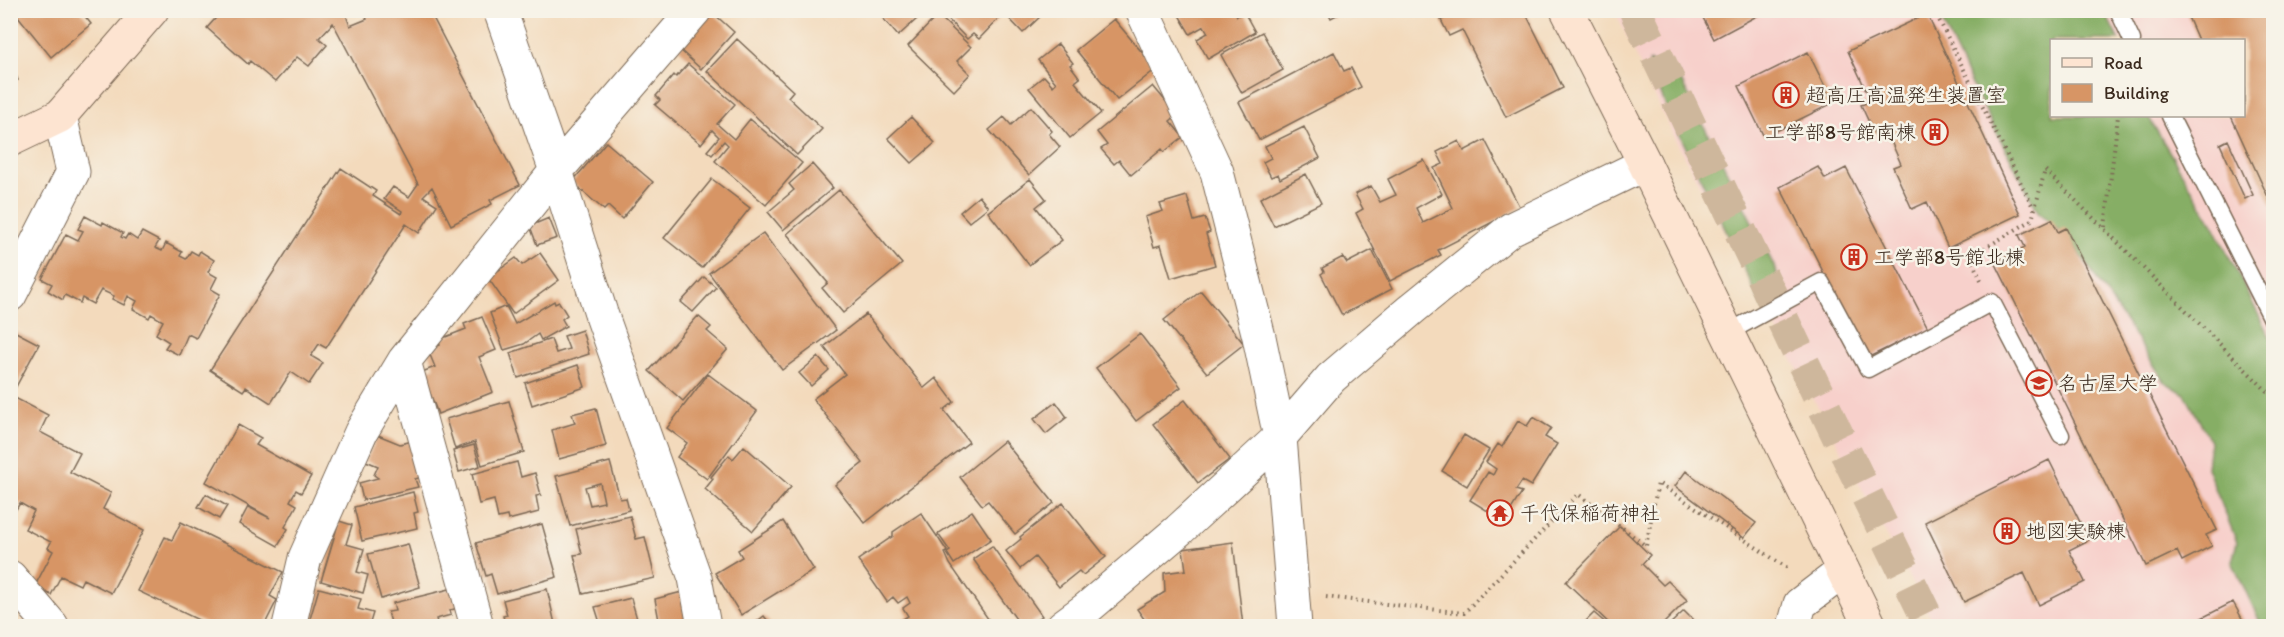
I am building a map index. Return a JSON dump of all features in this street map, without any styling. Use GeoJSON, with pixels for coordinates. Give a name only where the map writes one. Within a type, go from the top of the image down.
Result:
{"type":"FeatureCollection","features":[{"type":"Feature","properties":{"kind":"street"},"geometry":{"type":"LineString","coordinates":[[10,140],[60,116],[152,10]]}},
{"type":"Feature","properties":{"kind":"street"},"geometry":{"type":"LineString","coordinates":[[500,10],[556,171],[601,313],[695,579],[704,627]]}},
{"type":"Feature","properties":{"kind":"street"},"geometry":{"type":"LineString","coordinates":[[289,627],[305,558],[362,432],[404,361],[556,171],[694,10]]}},
{"type":"Feature","properties":{"kind":"street"},"geometry":{"type":"LineString","coordinates":[[1142,10],[1217,172],[1259,337],[1280,437],[1295,627]]}},
{"type":"Feature","properties":{"kind":"street"},"geometry":{"type":"LineString","coordinates":[[1567,10],[1727,333],[1831,580],[1870,627]]}},
{"type":"Feature","properties":{"kind":"street"},"geometry":{"type":"LineString","coordinates":[[10,295],[73,172],[60,116]]}},
{"type":"Feature","properties":{"kind":"street"},"geometry":{"type":"LineString","coordinates":[[1063,627],[1179,531],[1280,437],[1330,378],[1511,229],[1645,164]]}},
{"type":"Feature","properties":{"kind":"street"},"geometry":{"type":"LineString","coordinates":[[404,361],[477,627]]}},
{"type":"Feature","properties":{"kind":"street"},"geometry":{"type":"LineString","coordinates":[[10,577],[52,627]]}},
{"type":"Feature","properties":{"kind":"street"},"geometry":{"type":"LineString","coordinates":[[1794,627],[1800,604],[1831,580]]}},
{"type":"Feature","properties":{"kind":"lane"},"geometry":{"type":"LineString","coordinates":[[2118,10],[2132,39]]}},
{"type":"Feature","properties":{"kind":"lane"},"geometry":{"type":"LineString","coordinates":[[2171,117],[2274,323]]}},
{"type":"Feature","properties":{"kind":"lane"},"geometry":{"type":"LineString","coordinates":[[1727,333],[1821,282],[1868,369],[1992,303],[2061,435]]}},
{"type":"Feature","properties":{"kind":"path"},"geometry":{"type":"LineString","coordinates":[[1934,10],[2035,210]]}},
{"type":"Feature","properties":{"kind":"path"},"geometry":{"type":"LineString","coordinates":[[2104,228],[2118,117]]}},
{"type":"Feature","properties":{"kind":"path"},"geometry":{"type":"LineString","coordinates":[[1992,303],[1970,257],[2032,220],[2045,170],[2274,398]]}},
{"type":"Feature","properties":{"kind":"path"},"geometry":{"type":"LineString","coordinates":[[1292,594],[1464,613],[1578,494],[1646,546],[1658,483],[1831,580]]}},
{"type":"Feature","properties":{"kind":"shaded area","name":"名古屋大学"},"geometry":{"type":"Polygon","coordinates":[[[1615,11],[2273,11],[2273,626],[1935,626],[1675,139],[1615,11]]]}},
{"type":"Feature","properties":{"kind":"green space"},"geometry":{"type":"Polygon","coordinates":[[[1937,11],[2104,11],[2118,39],[2050,39],[2050,117],[2149,117],[2214,226],[2273,344],[2273,626],[2262,626],[2232,562],[2237,542],[2207,468],[2210,441],[2185,394],[2165,382],[2071,240],[2039,213],[1975,91],[1937,11]]]}},
{"type":"Feature","properties":{"kind":"green space"},"geometry":{"type":"Polygon","coordinates":[[[1649,62],[1678,74],[1776,270],[1780,287],[1765,312],[1664,102],[1649,62]]]}},
{"type":"Feature","properties":{"kind":"building"},"geometry":{"type":"Polygon","coordinates":[[[13,10],[80,10],[91,24],[51,57],[13,10]]]}},
{"type":"Feature","properties":{"kind":"building"},"geometry":{"type":"Polygon","coordinates":[[[223,10],[344,10],[350,26],[367,19],[363,10],[429,10],[520,185],[490,200],[492,204],[451,225],[432,187],[423,196],[437,205],[419,233],[406,224],[326,348],[319,344],[311,356],[323,363],[309,384],[291,372],[271,403],[246,387],[243,391],[210,370],[341,168],[376,191],[373,196],[401,214],[402,211],[384,199],[393,187],[409,197],[418,184],[333,23],[319,38],[327,45],[309,66],[297,57],[275,82],[250,61],[248,64],[207,28],[223,10]]]}},
{"type":"Feature","properties":{"kind":"building"},"geometry":{"type":"Polygon","coordinates":[[[876,10],[927,10],[898,36],[876,10]]]}},
{"type":"Feature","properties":{"kind":"building"},"geometry":{"type":"Polygon","coordinates":[[[939,10],[993,10],[1000,17],[979,39],[973,34],[967,39],[939,10]]]}},
{"type":"Feature","properties":{"kind":"building"},"geometry":{"type":"Polygon","coordinates":[[[1004,10],[1041,10],[1044,13],[1023,33],[1003,12],[1004,10]]]}},
{"type":"Feature","properties":{"kind":"building"},"geometry":{"type":"Polygon","coordinates":[[[1176,10],[1234,10],[1237,16],[1244,12],[1255,32],[1208,59],[1197,39],[1208,33],[1204,26],[1190,34],[1176,10]]]}},
{"type":"Feature","properties":{"kind":"building"},"geometry":{"type":"Polygon","coordinates":[[[1327,10],[1346,10],[1331,18],[1327,10]]]}},
{"type":"Feature","properties":{"kind":"building"},"geometry":{"type":"Polygon","coordinates":[[[1452,10],[1524,10],[1563,88],[1506,117],[1462,30],[1449,36],[1441,20],[1454,14],[1452,10]]]}},
{"type":"Feature","properties":{"kind":"building"},"geometry":{"type":"Polygon","coordinates":[[[1699,10],[1768,10],[1714,39],[1699,10]]]}},
{"type":"Feature","properties":{"kind":"building"},"geometry":{"type":"Polygon","coordinates":[[[2185,10],[2274,10],[2274,210],[2231,117],[2245,117],[2245,39],[2198,39],[2185,10]]]}},
{"type":"Feature","properties":{"kind":"building"},"geometry":{"type":"Polygon","coordinates":[[[712,12],[734,32],[701,69],[679,49],[712,12]]]}},
{"type":"Feature","properties":{"kind":"building","name":"工学部8号館南棟"},"geometry":{"type":"Polygon","coordinates":[[[1927,14],[2020,214],[1948,248],[1927,202],[1912,209],[1893,167],[1901,164],[1886,130],[1875,135],[1861,105],[1871,101],[1848,51],[1927,14]]]}},
{"type":"Feature","properties":{"kind":"building"},"geometry":{"type":"Polygon","coordinates":[[[938,15],[971,47],[957,61],[970,74],[954,91],[908,46],[938,15]]]}},
{"type":"Feature","properties":{"kind":"building"},"geometry":{"type":"Polygon","coordinates":[[[1114,19],[1156,69],[1117,100],[1076,50],[1114,19]]]}},
{"type":"Feature","properties":{"kind":"building"},"geometry":{"type":"Polygon","coordinates":[[[1262,32],[1283,70],[1242,93],[1221,55],[1262,32]]]}},
{"type":"Feature","properties":{"kind":"building"},"geometry":{"type":"Polygon","coordinates":[[[737,39],[793,91],[788,97],[822,129],[797,155],[707,71],[737,39]]]}},
{"type":"Feature","properties":{"kind":"building"},"geometry":{"type":"Polygon","coordinates":[[[1058,44],[1073,63],[1070,65],[1080,78],[1075,82],[1101,113],[1070,138],[1029,88],[1044,76],[1053,86],[1056,83],[1038,60],[1058,44]]]}},
{"type":"Feature","properties":{"kind":"building"},"geometry":{"type":"Polygon","coordinates":[[[1334,52],[1344,71],[1351,68],[1361,87],[1259,140],[1239,102],[1334,52]]]}},
{"type":"Feature","properties":{"kind":"building","name":"超高圧高温発生装置室"},"geometry":{"type":"Polygon","coordinates":[[[1808,52],[1833,103],[1764,137],[1739,86],[1808,52]]]}},
{"type":"Feature","properties":{"kind":"building"},"geometry":{"type":"Polygon","coordinates":[[[10,61],[18,80],[10,83],[10,61]]]}},
{"type":"Feature","properties":{"kind":"building"},"geometry":{"type":"Polygon","coordinates":[[[688,64],[735,104],[717,124],[734,139],[750,119],[802,163],[766,205],[715,161],[728,145],[724,141],[712,155],[707,151],[719,137],[712,130],[701,144],[655,105],[660,100],[656,96],[674,75],[676,77],[688,64]]]}},
{"type":"Feature","properties":{"kind":"building"},"geometry":{"type":"Polygon","coordinates":[[[1153,86],[1177,115],[1170,121],[1183,137],[1164,152],[1162,149],[1131,175],[1119,160],[1114,164],[1101,149],[1107,145],[1097,132],[1153,86]]]}},
{"type":"Feature","properties":{"kind":"building"},"geometry":{"type":"Polygon","coordinates":[[[1031,107],[1052,131],[1049,134],[1060,147],[1029,175],[989,130],[1004,117],[1011,125],[1031,107]]]}},
{"type":"Feature","properties":{"kind":"building"},"geometry":{"type":"Polygon","coordinates":[[[911,117],[935,143],[912,163],[888,138],[911,117]]]}},
{"type":"Feature","properties":{"kind":"building"},"geometry":{"type":"Polygon","coordinates":[[[1304,127],[1320,158],[1280,179],[1278,174],[1271,177],[1263,162],[1271,158],[1265,146],[1304,127]]]}},
{"type":"Feature","properties":{"kind":"building"},"geometry":{"type":"Polygon","coordinates":[[[1485,140],[1520,208],[1438,250],[1441,255],[1390,281],[1356,213],[1363,209],[1355,194],[1371,186],[1380,202],[1396,195],[1388,179],[1424,160],[1442,194],[1416,208],[1423,223],[1453,208],[1434,168],[1443,164],[1437,152],[1459,141],[1464,151],[1485,140]]]}},
{"type":"Feature","properties":{"kind":"building"},"geometry":{"type":"Polygon","coordinates":[[[2228,140],[2253,195],[2245,199],[2220,144],[2228,140]]]}},
{"type":"Feature","properties":{"kind":"building"},"geometry":{"type":"Polygon","coordinates":[[[606,142],[653,182],[622,219],[608,206],[604,210],[572,182],[606,142]]]}},
{"type":"Feature","properties":{"kind":"building"},"geometry":{"type":"Polygon","coordinates":[[[812,164],[833,188],[783,230],[768,212],[794,190],[789,184],[812,164]]]}},
{"type":"Feature","properties":{"kind":"building","name":"工学部8号館北棟"},"geometry":{"type":"Polygon","coordinates":[[[1818,167],[1825,179],[1846,168],[1928,328],[1867,358],[1780,187],[1818,167]]]}},
{"type":"Feature","properties":{"kind":"building"},"geometry":{"type":"Polygon","coordinates":[[[1306,174],[1321,203],[1274,226],[1260,198],[1306,174]]]}},
{"type":"Feature","properties":{"kind":"building"},"geometry":{"type":"Polygon","coordinates":[[[712,179],[750,208],[702,268],[664,238],[712,179]]]}},
{"type":"Feature","properties":{"kind":"building"},"geometry":{"type":"Polygon","coordinates":[[[1030,179],[1046,199],[1036,207],[1062,240],[1029,265],[988,212],[1030,179]]]}},
{"type":"Feature","properties":{"kind":"building"},"geometry":{"type":"Polygon","coordinates":[[[839,190],[902,264],[843,313],[822,288],[828,283],[787,234],[839,190]]]}},
{"type":"Feature","properties":{"kind":"building"},"geometry":{"type":"Polygon","coordinates":[[[979,196],[988,207],[969,222],[960,212],[979,196]]]}},
{"type":"Feature","properties":{"kind":"building"},"geometry":{"type":"Polygon","coordinates":[[[1187,196],[1194,221],[1205,218],[1210,232],[1206,234],[1215,265],[1171,278],[1161,245],[1154,247],[1145,217],[1163,211],[1160,204],[1187,196]]]}},
{"type":"Feature","properties":{"kind":"building"},"geometry":{"type":"Polygon","coordinates":[[[85,216],[102,225],[103,222],[123,233],[121,237],[125,239],[128,234],[137,240],[142,232],[159,241],[155,248],[162,251],[166,243],[182,252],[180,256],[186,259],[191,251],[198,255],[200,251],[214,260],[208,272],[217,277],[211,289],[220,294],[196,338],[188,334],[179,355],[165,348],[169,342],[156,334],[163,321],[151,314],[149,318],[133,309],[137,301],[128,296],[124,305],[112,299],[114,296],[101,290],[93,304],[82,298],[80,303],[65,295],[63,300],[48,291],[52,284],[42,279],[66,234],[78,240],[83,231],[78,229],[85,216]]]}},
{"type":"Feature","properties":{"kind":"building"},"geometry":{"type":"Polygon","coordinates":[[[549,218],[557,238],[537,245],[530,226],[549,218]]]}},
{"type":"Feature","properties":{"kind":"building"},"geometry":{"type":"Polygon","coordinates":[[[2052,219],[2058,232],[2066,228],[2217,530],[2206,535],[2212,546],[2182,561],[2177,551],[2146,566],[1995,262],[2025,247],[2019,235],[2052,219]]]}},
{"type":"Feature","properties":{"kind":"building"},"geometry":{"type":"Polygon","coordinates":[[[763,233],[836,330],[782,370],[709,273],[763,233]]]}},
{"type":"Feature","properties":{"kind":"building"},"geometry":{"type":"Polygon","coordinates":[[[1372,250],[1392,289],[1342,315],[1321,274],[1324,272],[1322,268],[1343,257],[1347,263],[1372,250]]]}},
{"type":"Feature","properties":{"kind":"building"},"geometry":{"type":"Polygon","coordinates":[[[540,253],[559,280],[513,314],[488,278],[516,258],[522,265],[540,253]]]}},
{"type":"Feature","properties":{"kind":"building"},"geometry":{"type":"Polygon","coordinates":[[[704,277],[716,287],[693,312],[681,302],[704,277]]]}},
{"type":"Feature","properties":{"kind":"building"},"geometry":{"type":"Polygon","coordinates":[[[1201,291],[1244,344],[1207,373],[1164,320],[1201,291]]]}},
{"type":"Feature","properties":{"kind":"building"},"geometry":{"type":"Polygon","coordinates":[[[554,301],[555,304],[559,302],[567,315],[562,319],[566,326],[541,340],[538,334],[524,344],[504,350],[490,313],[506,306],[515,324],[554,301]]]}},
{"type":"Feature","properties":{"kind":"building"},"geometry":{"type":"Polygon","coordinates":[[[866,314],[924,388],[936,378],[954,402],[944,410],[969,442],[865,523],[835,485],[863,463],[813,399],[845,374],[824,347],[866,314]]]}},
{"type":"Feature","properties":{"kind":"building"},"geometry":{"type":"Polygon","coordinates":[[[698,316],[711,327],[707,331],[728,349],[683,401],[649,371],[698,316]]]}},
{"type":"Feature","properties":{"kind":"building"},"geometry":{"type":"Polygon","coordinates":[[[482,317],[496,350],[479,357],[493,392],[438,414],[422,372],[435,367],[428,350],[440,345],[438,340],[466,329],[464,324],[482,317]]]}},
{"type":"Feature","properties":{"kind":"building"},"geometry":{"type":"Polygon","coordinates":[[[12,330],[39,344],[11,396],[48,415],[40,432],[80,453],[70,472],[111,493],[103,509],[144,530],[111,593],[83,579],[80,585],[61,576],[51,595],[35,586],[53,551],[48,548],[51,542],[25,529],[34,511],[20,503],[15,511],[10,508],[10,332],[12,330]]]}},
{"type":"Feature","properties":{"kind":"building"},"geometry":{"type":"Polygon","coordinates":[[[582,330],[589,354],[518,378],[510,353],[551,339],[556,353],[569,349],[564,336],[582,330]]]}},
{"type":"Feature","properties":{"kind":"building"},"geometry":{"type":"Polygon","coordinates":[[[1140,334],[1181,387],[1136,421],[1096,368],[1140,334]]]}},
{"type":"Feature","properties":{"kind":"building"},"geometry":{"type":"Polygon","coordinates":[[[818,357],[829,370],[811,386],[799,373],[818,357]]]}},
{"type":"Feature","properties":{"kind":"building"},"geometry":{"type":"Polygon","coordinates":[[[578,365],[585,387],[532,405],[525,383],[578,365]]]}},
{"type":"Feature","properties":{"kind":"building"},"geometry":{"type":"Polygon","coordinates":[[[708,374],[757,411],[707,479],[677,457],[687,443],[667,428],[708,374]]]}},
{"type":"Feature","properties":{"kind":"building"},"geometry":{"type":"Polygon","coordinates":[[[1185,400],[1230,459],[1198,483],[1153,424],[1185,400]]]}},
{"type":"Feature","properties":{"kind":"building"},"geometry":{"type":"Polygon","coordinates":[[[509,401],[524,452],[482,465],[475,442],[455,449],[446,419],[509,401]]]}},
{"type":"Feature","properties":{"kind":"building"},"geometry":{"type":"Polygon","coordinates":[[[1056,402],[1067,417],[1046,434],[1034,419],[1056,402]]]}},
{"type":"Feature","properties":{"kind":"building"},"geometry":{"type":"Polygon","coordinates":[[[596,408],[606,446],[559,459],[552,430],[575,423],[572,414],[596,408]]]}},
{"type":"Feature","properties":{"kind":"building"},"geometry":{"type":"Polygon","coordinates":[[[1533,417],[1551,428],[1545,437],[1557,444],[1531,486],[1522,481],[1516,490],[1522,492],[1504,521],[1470,500],[1488,472],[1493,475],[1496,469],[1486,462],[1498,444],[1502,447],[1518,421],[1527,426],[1533,417]]]}},
{"type":"Feature","properties":{"kind":"building"},"geometry":{"type":"Polygon","coordinates":[[[238,425],[261,438],[256,445],[311,476],[301,493],[296,490],[290,501],[297,505],[285,527],[288,529],[278,546],[239,524],[248,507],[270,518],[206,482],[238,425]]]}},
{"type":"Feature","properties":{"kind":"building"},"geometry":{"type":"Polygon","coordinates":[[[378,435],[400,444],[413,441],[422,477],[415,479],[418,487],[363,500],[359,483],[378,478],[374,475],[378,466],[366,461],[378,435]]]}},
{"type":"Feature","properties":{"kind":"building"},"geometry":{"type":"Polygon","coordinates":[[[1464,435],[1489,450],[1467,486],[1442,471],[1464,435]]]}},
{"type":"Feature","properties":{"kind":"building"},"geometry":{"type":"Polygon","coordinates":[[[1004,441],[1054,503],[1015,534],[988,501],[982,505],[960,477],[1004,441]]]}},
{"type":"Feature","properties":{"kind":"building"},"geometry":{"type":"Polygon","coordinates":[[[474,445],[480,466],[459,472],[453,451],[474,445]]]}},
{"type":"Feature","properties":{"kind":"building"},"geometry":{"type":"Polygon","coordinates":[[[744,446],[791,487],[753,531],[705,489],[713,479],[711,477],[729,455],[733,459],[744,446]]]}},
{"type":"Feature","properties":{"kind":"building","name":"地図実験棟"},"geometry":{"type":"Polygon","coordinates":[[[2049,460],[2089,540],[2069,550],[2085,582],[2039,605],[2024,573],[1964,602],[1925,522],[2049,460]]]}},
{"type":"Feature","properties":{"kind":"building"},"geometry":{"type":"Polygon","coordinates":[[[517,462],[521,477],[535,473],[541,495],[536,496],[539,512],[508,520],[507,516],[498,518],[494,500],[479,504],[472,474],[517,462]]]}},
{"type":"Feature","properties":{"kind":"building"},"geometry":{"type":"Polygon","coordinates":[[[610,462],[620,499],[626,498],[629,510],[570,526],[556,476],[610,462]],[[600,483],[585,487],[590,505],[604,502],[600,483]]]}},
{"type":"Feature","properties":{"kind":"building"},"geometry":{"type":"Polygon","coordinates":[[[1686,471],[1756,523],[1744,538],[1675,486],[1686,471]]]}},
{"type":"Feature","properties":{"kind":"building"},"geometry":{"type":"Polygon","coordinates":[[[413,492],[418,512],[414,513],[417,528],[362,541],[354,507],[413,492]]]}},
{"type":"Feature","properties":{"kind":"building"},"geometry":{"type":"Polygon","coordinates":[[[206,494],[227,506],[219,519],[198,507],[206,494]]]}},
{"type":"Feature","properties":{"kind":"building"},"geometry":{"type":"Polygon","coordinates":[[[1063,503],[1106,557],[1083,575],[1079,571],[1059,587],[1035,557],[1020,569],[1006,551],[1063,503]]]}},
{"type":"Feature","properties":{"kind":"building"},"geometry":{"type":"Polygon","coordinates":[[[972,511],[991,539],[954,564],[947,553],[950,551],[938,534],[972,511]]]}},
{"type":"Feature","properties":{"kind":"building"},"geometry":{"type":"Polygon","coordinates":[[[921,513],[947,551],[945,553],[950,564],[993,626],[899,626],[897,623],[908,616],[903,608],[910,603],[907,597],[898,603],[893,597],[887,602],[858,560],[921,513]]]}},
{"type":"Feature","properties":{"kind":"building"},"geometry":{"type":"Polygon","coordinates":[[[630,516],[636,539],[645,537],[655,578],[583,594],[574,555],[582,554],[576,529],[630,516]]]}},
{"type":"Feature","properties":{"kind":"building"},"geometry":{"type":"Polygon","coordinates":[[[339,521],[352,525],[346,544],[364,549],[357,572],[368,575],[363,593],[321,581],[339,521]]]}},
{"type":"Feature","properties":{"kind":"building"},"geometry":{"type":"Polygon","coordinates":[[[783,521],[814,570],[741,615],[715,573],[742,557],[738,550],[783,521]]]}},
{"type":"Feature","properties":{"kind":"building"},"geometry":{"type":"Polygon","coordinates":[[[181,522],[283,572],[270,596],[277,600],[264,626],[211,626],[138,591],[165,537],[172,540],[181,522]]]}},
{"type":"Feature","properties":{"kind":"building"},"geometry":{"type":"Polygon","coordinates":[[[542,524],[557,577],[497,594],[491,574],[486,576],[476,543],[542,524]]]}},
{"type":"Feature","properties":{"kind":"building"},"geometry":{"type":"Polygon","coordinates":[[[1620,526],[1650,555],[1642,564],[1663,585],[1668,581],[1687,600],[1661,626],[1612,626],[1566,582],[1620,526]]]}},
{"type":"Feature","properties":{"kind":"building"},"geometry":{"type":"Polygon","coordinates":[[[1233,542],[1243,626],[1149,626],[1137,609],[1165,592],[1164,573],[1186,570],[1183,549],[1233,542]]]}},
{"type":"Feature","properties":{"kind":"building"},"geometry":{"type":"Polygon","coordinates":[[[408,544],[420,587],[381,599],[368,554],[408,544]]]}},
{"type":"Feature","properties":{"kind":"building"},"geometry":{"type":"Polygon","coordinates":[[[992,546],[1042,616],[1027,626],[1021,626],[973,559],[992,546]]]}},
{"type":"Feature","properties":{"kind":"building"},"geometry":{"type":"Polygon","coordinates":[[[458,587],[463,607],[450,610],[451,615],[436,619],[438,626],[392,626],[388,612],[395,611],[393,603],[458,587]]]}},
{"type":"Feature","properties":{"kind":"building"},"geometry":{"type":"Polygon","coordinates":[[[319,588],[361,599],[358,609],[373,613],[369,626],[308,626],[319,588]]]}},
{"type":"Feature","properties":{"kind":"building"},"geometry":{"type":"Polygon","coordinates":[[[547,589],[555,624],[506,626],[503,616],[507,615],[503,600],[547,589]]]}},
{"type":"Feature","properties":{"kind":"building"},"geometry":{"type":"Polygon","coordinates":[[[682,592],[689,626],[660,626],[655,599],[682,592]]]}},
{"type":"Feature","properties":{"kind":"building"},"geometry":{"type":"Polygon","coordinates":[[[631,598],[639,626],[601,626],[595,607],[631,598]]]}},
{"type":"Feature","properties":{"kind":"building"},"geometry":{"type":"Polygon","coordinates":[[[2233,602],[2246,626],[2186,626],[2233,602]]]}},
{"type":"Feature","properties":{"kind":"building"},"geometry":{"type":"Polygon","coordinates":[[[1684,611],[1699,626],[1668,626],[1684,611]]]}},
{"type":"Feature","properties":{"kind":"building"},"geometry":{"type":"Polygon","coordinates":[[[1594,613],[1609,626],[1581,626],[1594,613]]]}},
{"type":"Feature","properties":{"kind":"building"},"geometry":{"type":"Polygon","coordinates":[[[764,616],[772,626],[751,626],[764,616]]]}},
{"type":"Feature","properties":{"kind":"tunnel"},"geometry":{"type":"LineString","coordinates":[[1635,10],[1931,626]]}},
{"type":"Feature","properties":{"kind":"place","name":"超高圧高温発生装置室"},"geometry":{"type":"Point","coordinates":[1786,95]}},
{"type":"Feature","properties":{"kind":"place","name":"工学部8号館南棟"},"geometry":{"type":"Point","coordinates":[1935,132]}},
{"type":"Feature","properties":{"kind":"place","name":"工学部8号館北棟"},"geometry":{"type":"Point","coordinates":[1854,257]}},
{"type":"Feature","properties":{"kind":"place","name":"名古屋大学"},"geometry":{"type":"Point","coordinates":[2039,383]}},
{"type":"Feature","properties":{"kind":"place","name":"千代保稲荷神社"},"geometry":{"type":"Point","coordinates":[1500,513]}},
{"type":"Feature","properties":{"kind":"place","name":"地図実験棟"},"geometry":{"type":"Point","coordinates":[2007,531]}}]}
